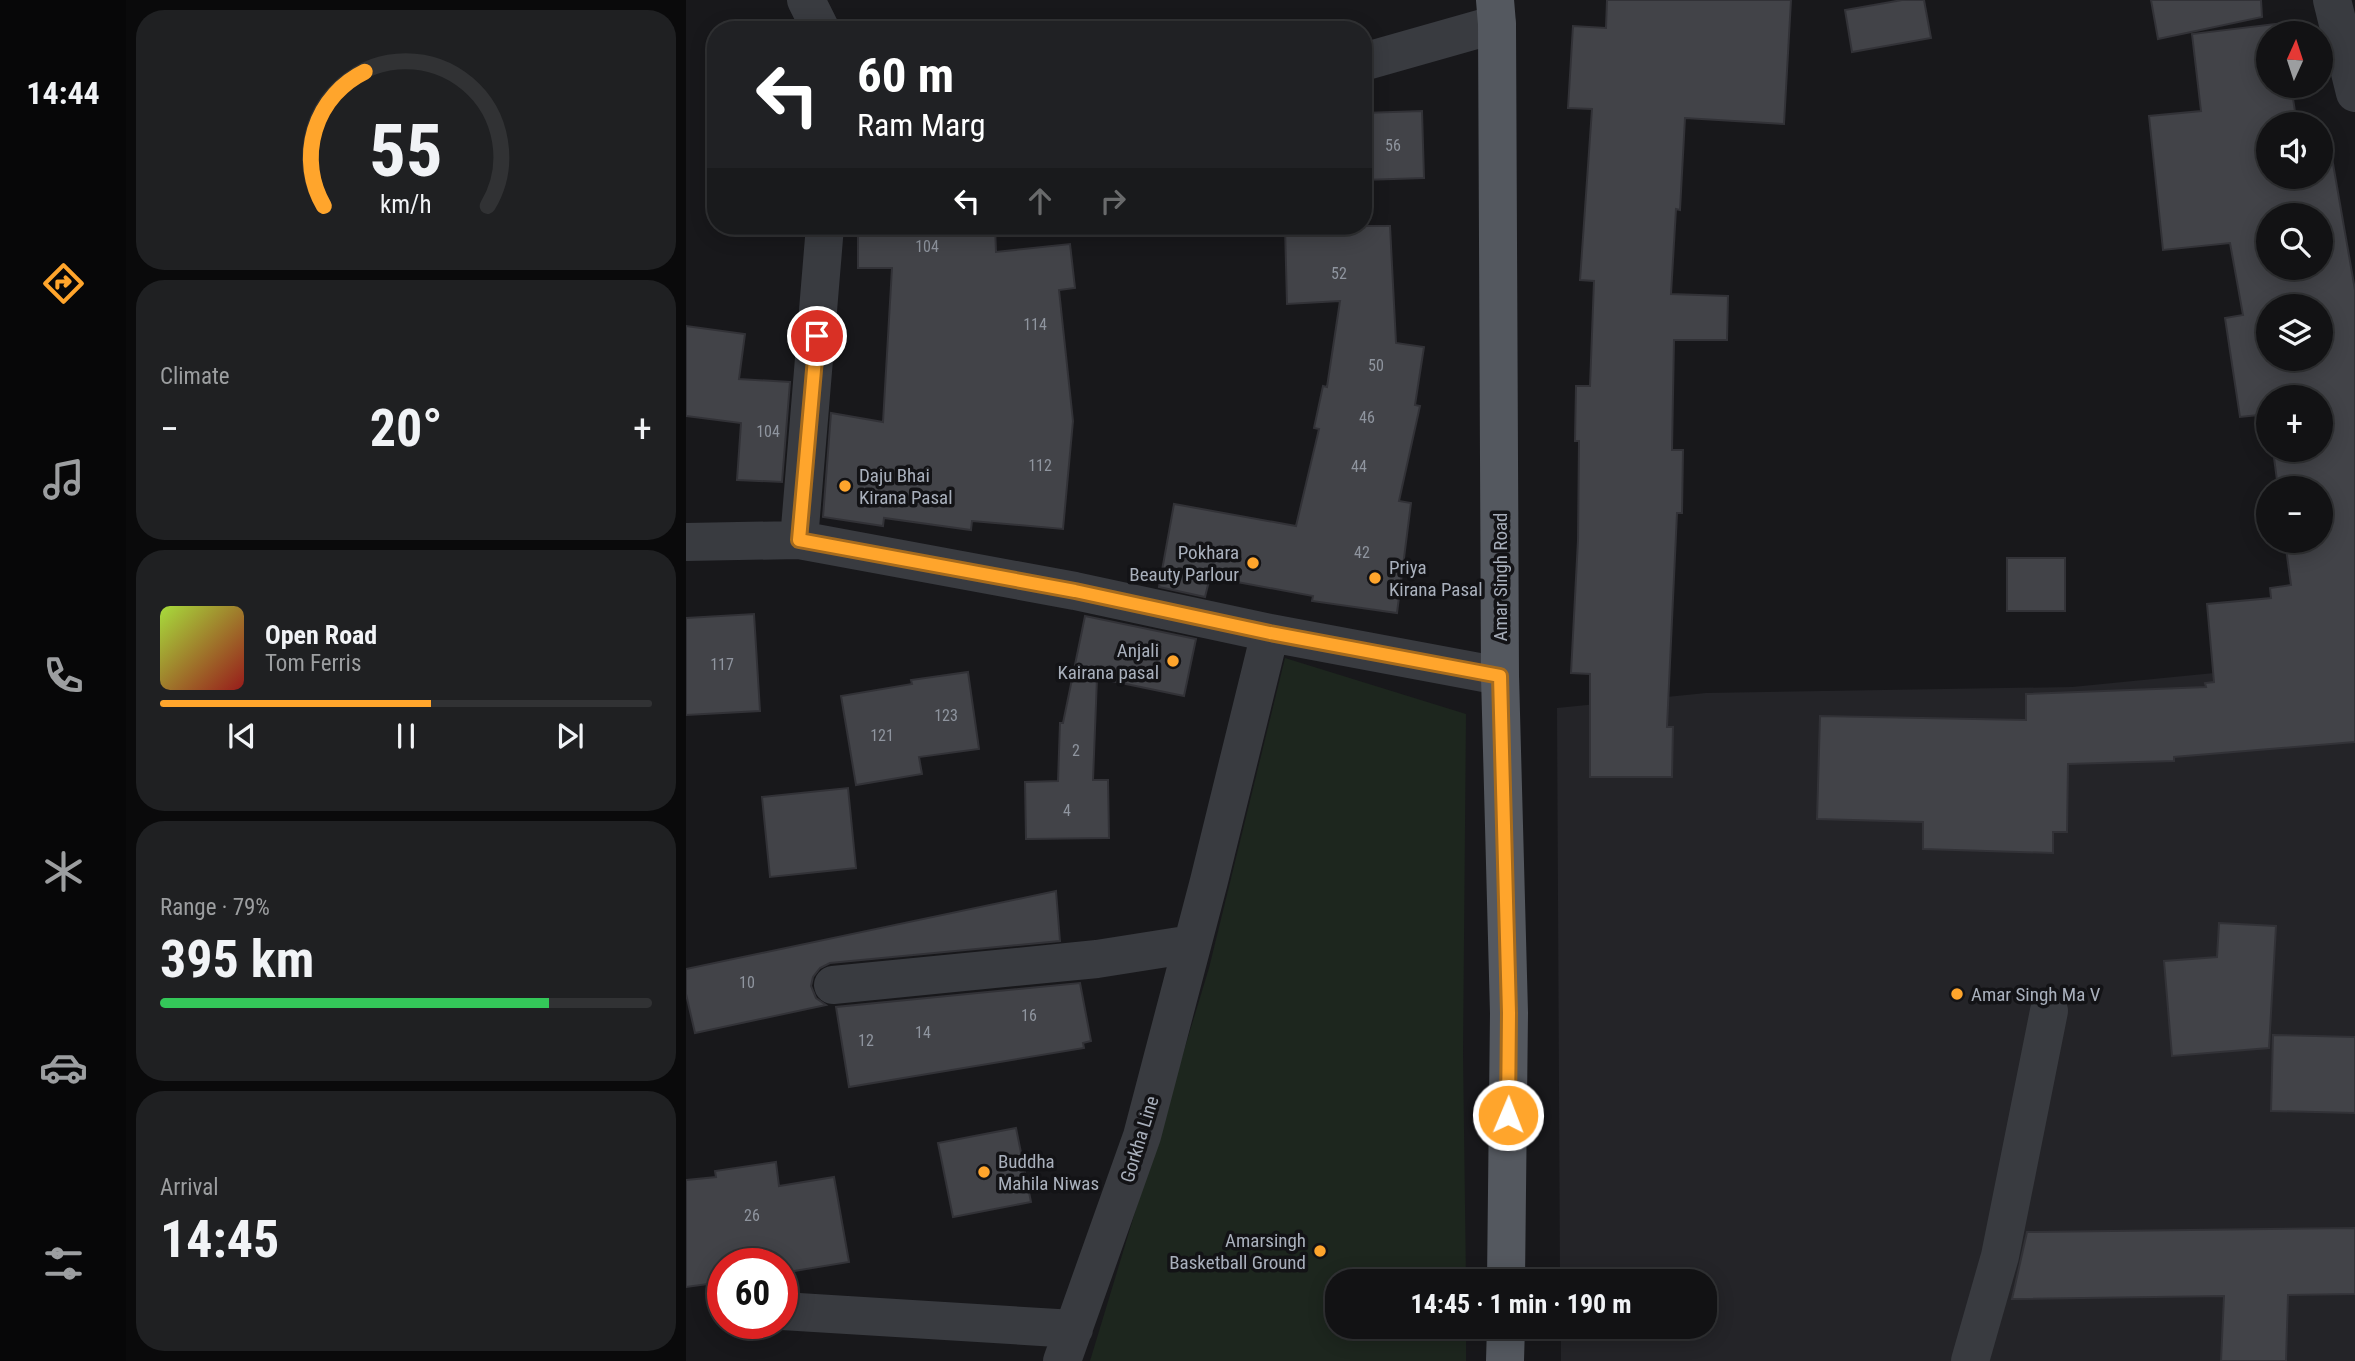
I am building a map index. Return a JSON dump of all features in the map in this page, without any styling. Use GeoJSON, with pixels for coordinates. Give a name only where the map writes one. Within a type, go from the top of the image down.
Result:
{"type":"FeatureCollection","features":[{"type":"Feature","properties":{"kind":"main road","name":"Amar Singh Road"},"geometry":{"type":"LineString","coordinates":[[1496,12],[1500,676],[1509,1013],[1506,1269]]}},
{"type":"Feature","properties":{"kind":"main road"},"geometry":{"type":"LineString","coordinates":[[1505,1361],[1506,1339]]}},
{"type":"Feature","properties":{"kind":"street"},"geometry":{"type":"LineString","coordinates":[[806,0],[816,21]]}},
{"type":"Feature","properties":{"kind":"street"},"geometry":{"type":"LineString","coordinates":[[2332,0],[2355,93]]}},
{"type":"Feature","properties":{"kind":"street"},"geometry":{"type":"LineString","coordinates":[[1372,59],[1496,12]]}},
{"type":"Feature","properties":{"kind":"street"},"geometry":{"type":"LineString","coordinates":[[799,540],[824,235]]}},
{"type":"Feature","properties":{"kind":"street"},"geometry":{"type":"LineString","coordinates":[[686,542],[799,540],[1075,591],[1270,633],[1500,676]]}},
{"type":"Feature","properties":{"kind":"street","name":"Gorkha Line"},"geometry":{"type":"LineString","coordinates":[[798,1313],[1068,1345],[1142,1136],[1270,633]]}},
{"type":"Feature","properties":{"kind":"street"},"geometry":{"type":"LineString","coordinates":[[833,985],[1097,959],[1192,944]]}},
{"type":"Feature","properties":{"kind":"street"},"geometry":{"type":"LineString","coordinates":[[1970,1361],[2000,1256],[2049,1011]]}},
{"type":"Feature","properties":{"kind":"shaded area"},"geometry":{"type":"Polygon","coordinates":[[[1285,658],[1466,714],[1463,1053],[1466,1269],[1325,1269],[1325,1339],[1466,1339],[1466,1361],[1090,1361],[1209,968],[1285,658]]]}},
{"type":"Feature","properties":{"kind":"shaded area","name":"Amar Singh Ma V"},"geometry":{"type":"Polygon","coordinates":[[[2355,659],[2355,1361],[1561,1361],[1561,1339],[1717,1339],[1717,1269],[1560,1269],[1557,708],[1706,693],[2072,687],[2355,659]]]}},
{"type":"Feature","properties":{"kind":"building"},"geometry":{"type":"Polygon","coordinates":[[[1607,0],[1791,0],[1784,124],[1685,118],[1680,210],[1676,209],[1671,294],[1728,296],[1727,340],[1674,340],[1672,450],[1683,450],[1682,513],[1677,513],[1667,727],[1673,727],[1672,777],[1590,777],[1590,674],[1571,673],[1578,540],[1579,441],[1575,441],[1576,386],[1590,386],[1594,281],[1580,280],[1592,109],[1568,108],[1573,26],[1606,28],[1607,0]]]}},
{"type":"Feature","properties":{"kind":"building"},"geometry":{"type":"Polygon","coordinates":[[[1902,0],[1924,0],[1931,38],[1852,52],[1845,10],[1902,0]]]}},
{"type":"Feature","properties":{"kind":"building"},"geometry":{"type":"Polygon","coordinates":[[[2151,0],[2261,0],[2262,17],[2158,39],[2151,0]]]}},
{"type":"Feature","properties":{"kind":"building"},"geometry":{"type":"Polygon","coordinates":[[[2256,26],[2256,98],[2293,98],[2295,112],[2256,112],[2256,189],[2333,189],[2333,164],[2355,290],[2355,742],[2174,757],[2174,761],[2068,764],[2067,832],[2053,832],[2053,853],[1923,849],[1923,822],[1817,819],[1820,716],[2026,720],[2026,694],[2206,687],[2205,683],[2214,682],[2207,604],[2271,598],[2270,588],[2291,585],[2287,553],[2333,553],[2333,476],[2276,476],[2275,462],[2333,462],[2333,385],[2256,385],[2256,415],[2240,417],[2225,318],[2243,315],[2230,243],[2163,250],[2149,116],[2201,111],[2192,34],[2256,26]]]}},
{"type":"Feature","properties":{"kind":"building"},"geometry":{"type":"Polygon","coordinates":[[[1422,111],[1424,178],[1372,180],[1372,113],[1422,111]]]}},
{"type":"Feature","properties":{"kind":"building"},"geometry":{"type":"Polygon","coordinates":[[[1372,226],[1390,226],[1396,343],[1424,347],[1415,405],[1420,406],[1399,501],[1411,503],[1397,613],[1312,601],[1313,596],[1210,577],[1205,597],[1159,587],[1174,504],[1296,526],[1319,429],[1314,428],[1323,386],[1327,387],[1340,301],[1287,304],[1285,235],[1372,235],[1372,226]]]}},
{"type":"Feature","properties":{"kind":"building"},"geometry":{"type":"Polygon","coordinates":[[[858,235],[995,235],[996,252],[1070,244],[1075,288],[1059,290],[1073,421],[1063,529],[972,521],[971,530],[884,518],[883,526],[823,517],[831,413],[883,422],[892,268],[858,268],[858,235]]]}},
{"type":"Feature","properties":{"kind":"building"},"geometry":{"type":"Polygon","coordinates":[[[686,326],[745,334],[739,379],[790,382],[782,482],[737,480],[741,423],[686,416],[686,326]]]}},
{"type":"Feature","properties":{"kind":"building"},"geometry":{"type":"Polygon","coordinates":[[[2007,558],[2065,558],[2065,611],[2007,611],[2007,558]]]}},
{"type":"Feature","properties":{"kind":"building"},"geometry":{"type":"Polygon","coordinates":[[[754,614],[760,711],[686,715],[686,618],[754,614]]]}},
{"type":"Feature","properties":{"kind":"building"},"geometry":{"type":"Polygon","coordinates":[[[1085,616],[1196,639],[1184,696],[1097,678],[1093,780],[1108,780],[1109,838],[1026,839],[1025,782],[1058,781],[1060,723],[1063,723],[1085,616]]]}},
{"type":"Feature","properties":{"kind":"building"},"geometry":{"type":"Polygon","coordinates":[[[968,672],[979,749],[919,757],[922,774],[856,785],[841,696],[912,684],[911,680],[968,672]]]}},
{"type":"Feature","properties":{"kind":"building"},"geometry":{"type":"Polygon","coordinates":[[[848,788],[856,868],[770,877],[762,797],[848,788]]]}},
{"type":"Feature","properties":{"kind":"building"},"geometry":{"type":"Polygon","coordinates":[[[1056,891],[1060,941],[830,963],[820,968],[813,977],[811,986],[816,998],[826,1005],[695,1033],[686,994],[686,969],[1056,891]]]}},
{"type":"Feature","properties":{"kind":"building"},"geometry":{"type":"Polygon","coordinates":[[[2219,923],[2276,926],[2269,1048],[2172,1056],[2164,961],[2217,957],[2219,923]]]}},
{"type":"Feature","properties":{"kind":"building"},"geometry":{"type":"Polygon","coordinates":[[[1080,983],[1091,1041],[1083,1043],[1084,1048],[849,1087],[836,1007],[1080,983]]]}},
{"type":"Feature","properties":{"kind":"building"},"geometry":{"type":"Polygon","coordinates":[[[2273,1035],[2355,1037],[2355,1113],[2271,1111],[2273,1035]]]}},
{"type":"Feature","properties":{"kind":"building","name":"Buddha Mahila Niwas"},"geometry":{"type":"Polygon","coordinates":[[[1016,1128],[1031,1202],[953,1217],[938,1143],[1016,1128]]]}},
{"type":"Feature","properties":{"kind":"building"},"geometry":{"type":"Polygon","coordinates":[[[776,1162],[779,1186],[834,1177],[849,1262],[798,1270],[798,1248],[707,1248],[707,1284],[686,1287],[686,1180],[716,1177],[715,1171],[776,1162]]]}},
{"type":"Feature","properties":{"kind":"building"},"geometry":{"type":"Polygon","coordinates":[[[2355,1228],[2355,1294],[2288,1295],[2286,1361],[2221,1361],[2224,1296],[2012,1299],[2027,1232],[2355,1228]]]}},
{"type":"Feature","properties":{"kind":"place","name":"Daju Bhai Kirana Pasal"},"geometry":{"type":"Point","coordinates":[845,486]}},
{"type":"Feature","properties":{"kind":"place","name":"Pokhara Beauty Parlour"},"geometry":{"type":"Point","coordinates":[1253,563]}},
{"type":"Feature","properties":{"kind":"place","name":"Priya Kirana Pasal"},"geometry":{"type":"Point","coordinates":[1375,578]}},
{"type":"Feature","properties":{"kind":"place","name":"Anjali Kairana pasal"},"geometry":{"type":"Point","coordinates":[1173,661]}},
{"type":"Feature","properties":{"kind":"place","name":"Amar Singh Ma V"},"geometry":{"type":"Point","coordinates":[1957,994]}},
{"type":"Feature","properties":{"kind":"place","name":"Buddha Mahila Niwas"},"geometry":{"type":"Point","coordinates":[984,1172]}},
{"type":"Feature","properties":{"kind":"place","name":"Amarsingh Basketball Ground"},"geometry":{"type":"Point","coordinates":[1320,1251]}},
{"type":"Feature","properties":{"kind":"route"},"geometry":{"type":"LineString","coordinates":[[817,336],[799,540],[1075,591],[1270,633],[1500,676],[1509,1013],[1508,1115]]}}]}
